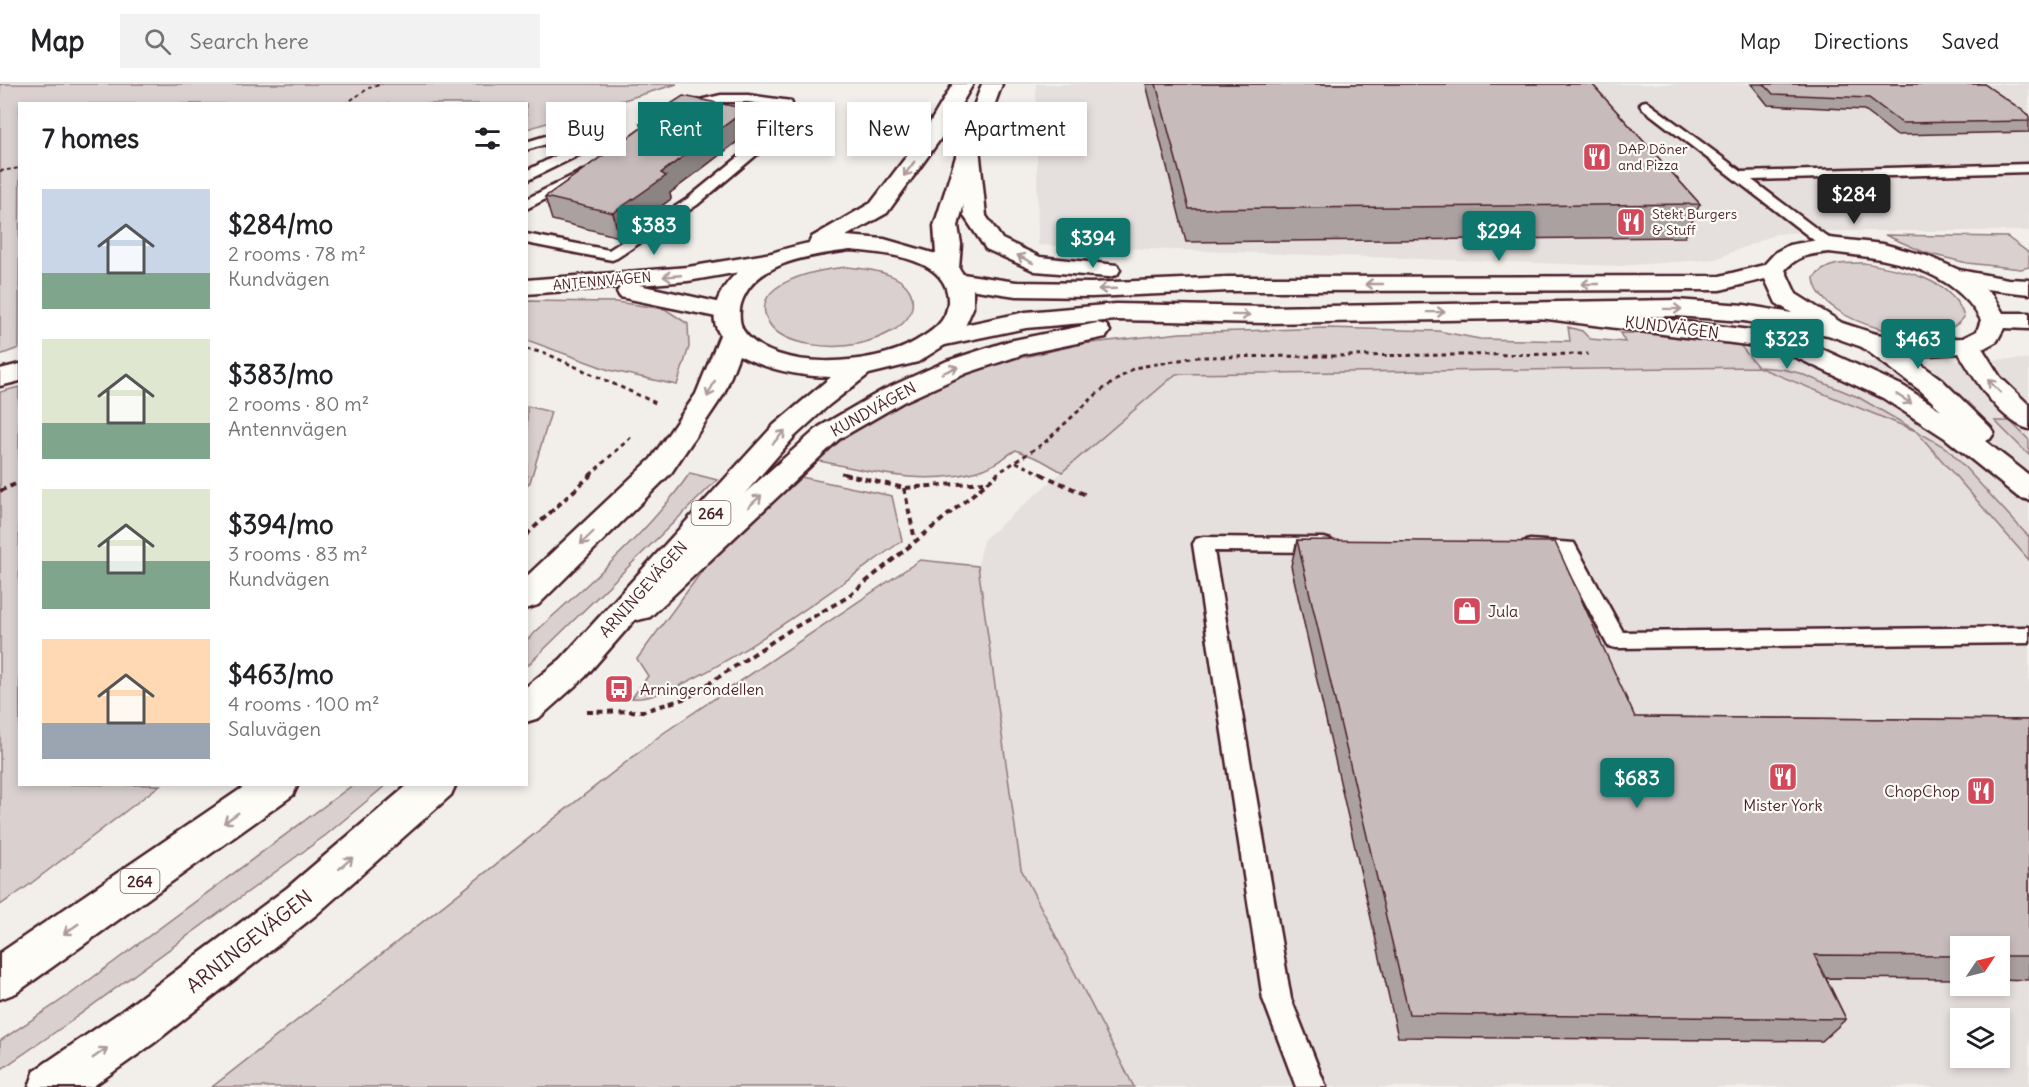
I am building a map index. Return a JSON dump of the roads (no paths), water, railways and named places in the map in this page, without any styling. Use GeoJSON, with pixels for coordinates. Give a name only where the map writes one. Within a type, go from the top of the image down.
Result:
{"type":"FeatureCollection","features":[{"type":"Feature","properties":{"kind":"street"},"geometry":{"type":"LineString","coordinates":[[811,248],[879,208],[931,138],[963,84]]}},
{"type":"Feature","properties":{"kind":"street","name":"264"},"geometry":{"type":"LineString","coordinates":[[985,102],[992,84]]}},
{"type":"Feature","properties":{"kind":"street","name":"264"},"geometry":{"type":"LineString","coordinates":[[730,323],[753,352],[783,364],[820,370],[860,368],[905,357],[940,338],[957,319],[962,299],[952,275],[946,226],[966,156]]}},
{"type":"Feature","properties":{"kind":"street"},"geometry":{"type":"LineString","coordinates":[[970,156],[975,216],[994,244],[1035,264],[1156,274],[1228,284]]}},
{"type":"Feature","properties":{"kind":"street"},"geometry":{"type":"LineString","coordinates":[[528,595],[661,466],[710,394],[730,323],[729,297],[739,283],[753,271],[772,261],[811,248],[850,243],[889,246],[922,255],[952,275],[1016,289],[1091,290],[1228,284],[1720,283],[1773,270],[1781,257],[1801,248],[1829,245],[1883,250],[1919,261],[1952,276],[1983,300],[1994,320]]}},
{"type":"Feature","properties":{"kind":"street","name":"ANTENNVÄGEN"},"geometry":{"type":"LineString","coordinates":[[533,287],[688,274],[772,261]]}},
{"type":"Feature","properties":{"kind":"street"},"geometry":{"type":"LineString","coordinates":[[1773,270],[1785,298],[1833,328],[1871,341],[1912,348],[1968,346],[1988,335],[1994,320]]}},
{"type":"Feature","properties":{"kind":"street"},"geometry":{"type":"LineString","coordinates":[[1952,276],[2008,286],[2029,287]]}},
{"type":"Feature","properties":{"kind":"street","name":"ANTENNVÄGEN"},"geometry":{"type":"LineString","coordinates":[[533,287],[644,293],[730,323]]}},
{"type":"Feature","properties":{"kind":"street","name":"KUNDVÄGEN"},"geometry":{"type":"LineString","coordinates":[[940,338],[1026,320],[1116,312],[1266,315],[1676,308],[1744,313],[1833,328]]}},
{"type":"Feature","properties":{"kind":"street","name":"KUNDVÄGEN"},"geometry":{"type":"LineString","coordinates":[[1524,311],[1757,338],[1804,351],[1893,392],[1955,432],[2029,490]]}},
{"type":"Feature","properties":{"kind":"street","name":"KUNDVÄGEN"},"geometry":{"type":"LineString","coordinates":[[573,668],[829,433],[893,396],[957,366],[1018,348],[1183,314]]}},
{"type":"Feature","properties":{"kind":"street"},"geometry":{"type":"LineString","coordinates":[[1994,320],[2029,321]]}},
{"type":"Feature","properties":{"kind":"street"},"geometry":{"type":"LineString","coordinates":[[1871,341],[1948,400],[2029,484]]}},
{"type":"Feature","properties":{"kind":"street"},"geometry":{"type":"LineString","coordinates":[[1968,346],[1989,382],[2029,420]]}},
{"type":"Feature","properties":{"kind":"street","name":"ARNINGEVÄGEN"},"geometry":{"type":"LineString","coordinates":[[528,706],[573,668],[784,431],[819,399],[860,368]]}},
{"type":"Feature","properties":{"kind":"street"},"geometry":{"type":"LineString","coordinates":[[0,378],[18,373]]}},
{"type":"Feature","properties":{"kind":"street","name":"264"},"geometry":{"type":"LineString","coordinates":[[0,978],[276,786]]}},
{"type":"Feature","properties":{"kind":"street","name":"ARNINGEVÄGEN"},"geometry":{"type":"LineString","coordinates":[[52,1087],[138,1027],[302,901],[435,786]]}},
{"type":"Feature","properties":{"kind":"lane"},"geometry":{"type":"LineString","coordinates":[[528,238],[612,255],[692,202],[791,121],[787,104],[739,97],[706,102]]}},
{"type":"Feature","properties":{"kind":"lane"},"geometry":{"type":"LineString","coordinates":[[1646,105],[1829,245]]}},
{"type":"Feature","properties":{"kind":"lane"},"geometry":{"type":"LineString","coordinates":[[528,145],[572,132],[594,135],[580,149],[528,176]]}},
{"type":"Feature","properties":{"kind":"lane"},"geometry":{"type":"LineString","coordinates":[[528,204],[600,166]]}},
{"type":"Feature","properties":{"kind":"lane"},"geometry":{"type":"LineString","coordinates":[[1738,176],[2029,168]]}},
{"type":"Feature","properties":{"kind":"lane"},"geometry":{"type":"LineString","coordinates":[[1311,1087],[1277,999],[1203,544],[1344,545]]}},
{"type":"Feature","properties":{"kind":"lane"},"geometry":{"type":"LineString","coordinates":[[1508,547],[1566,548],[1616,640],[2029,635]]}},
{"type":"Feature","properties":{"kind":"place","name":"DAP Döner and Pizza"},"geometry":{"type":"Point","coordinates":[1597,157]}},
{"type":"Feature","properties":{"kind":"place","name":"Stekt Burgers & Stuff"},"geometry":{"type":"Point","coordinates":[1631,222]}},
{"type":"Feature","properties":{"kind":"place","name":"Jula"},"geometry":{"type":"Point","coordinates":[1467,611]}},
{"type":"Feature","properties":{"kind":"place","name":"Arningerondellen"},"geometry":{"type":"Point","coordinates":[619,689]}},
{"type":"Feature","properties":{"kind":"place","name":"Mister York"},"geometry":{"type":"Point","coordinates":[1783,777]}},
{"type":"Feature","properties":{"kind":"place","name":"ChopChop"},"geometry":{"type":"Point","coordinates":[1981,791]}}]}
